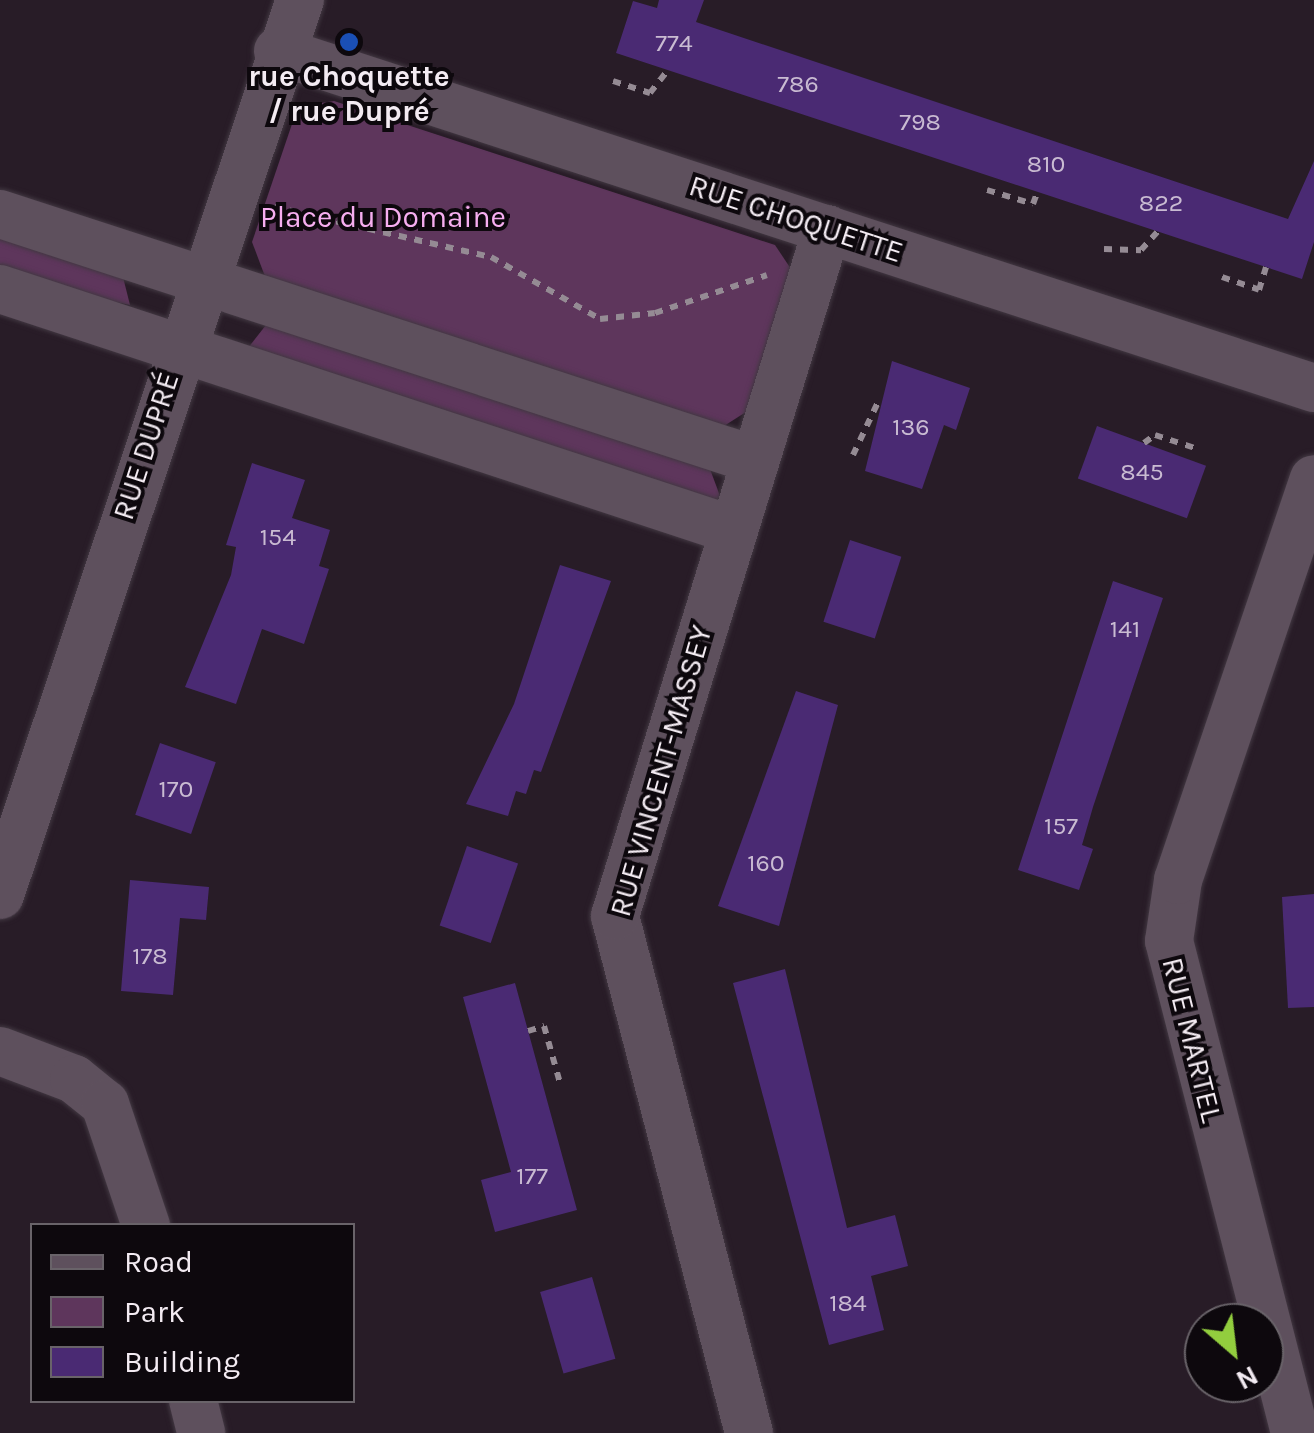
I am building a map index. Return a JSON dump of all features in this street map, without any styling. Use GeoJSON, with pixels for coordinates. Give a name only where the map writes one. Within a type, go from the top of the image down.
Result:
{"type":"FeatureCollection","features":[{"type":"Feature","properties":{"kind":"street","name":"RUE DUPRÉ"},"geometry":{"type":"LineString","coordinates":[[0,894],[12,817],[179,347],[278,51],[300,0]]}},
{"type":"Feature","properties":{"kind":"street","name":"RUE CHOQUETTE"},"geometry":{"type":"LineString","coordinates":[[278,51],[1314,388]]}},
{"type":"Feature","properties":{"kind":"street"},"geometry":{"type":"LineString","coordinates":[[0,214],[752,459]]}},
{"type":"Feature","properties":{"kind":"street","name":"RUE VINCENT-MASSEY"},"geometry":{"type":"LineString","coordinates":[[748,1433],[615,930],[730,530],[826,229]]}},
{"type":"Feature","properties":{"kind":"street"},"geometry":{"type":"LineString","coordinates":[[0,289],[730,530]]}},
{"type":"Feature","properties":{"kind":"street","name":"RUE MARTEL"},"geometry":{"type":"LineString","coordinates":[[1295,1433],[1169,940],[1178,880],[1314,480]]}},
{"type":"Feature","properties":{"kind":"street"},"geometry":{"type":"LineString","coordinates":[[0,1052],[74,1079],[105,1104],[145,1223]]}},
{"type":"Feature","properties":{"kind":"street"},"geometry":{"type":"LineString","coordinates":[[193,1403],[201,1433]]}},
{"type":"Feature","properties":{"kind":"path"},"geometry":{"type":"LineString","coordinates":[[614,81],[650,93],[668,70]]}},
{"type":"Feature","properties":{"kind":"path"},"geometry":{"type":"LineString","coordinates":[[987,190],[1033,204],[1038,190]]}},
{"type":"Feature","properties":{"kind":"path"},"geometry":{"type":"LineString","coordinates":[[262,204],[491,257],[600,319],[668,310],[782,268]]}},
{"type":"Feature","properties":{"kind":"path"},"geometry":{"type":"LineString","coordinates":[[1104,248],[1142,250],[1159,230]]}},
{"type":"Feature","properties":{"kind":"path"},"geometry":{"type":"LineString","coordinates":[[1222,277],[1259,290],[1266,267]]}},
{"type":"Feature","properties":{"kind":"path"},"geometry":{"type":"LineString","coordinates":[[853,455],[879,400]]}},
{"type":"Feature","properties":{"kind":"path"},"geometry":{"type":"LineString","coordinates":[[1144,442],[1155,435],[1196,448]]}},
{"type":"Feature","properties":{"kind":"path"},"geometry":{"type":"LineString","coordinates":[[528,1031],[544,1026],[560,1083]]}},
{"type":"Feature","properties":{"kind":"green space","name":"Place du Domaine"},"geometry":{"type":"Polygon","coordinates":[[[334,101],[775,245],[791,269],[746,412],[724,426],[266,279],[252,242],[293,121],[309,105],[334,101]]]}},
{"type":"Feature","properties":{"kind":"green space"},"geometry":{"type":"Polygon","coordinates":[[[0,237],[123,277],[130,305],[0,278],[0,237]]]}},
{"type":"Feature","properties":{"kind":"green space"},"geometry":{"type":"Polygon","coordinates":[[[266,325],[710,469],[720,496],[715,503],[248,348],[266,325]]]}},
{"type":"Feature","properties":{"kind":"building"},"geometry":{"type":"Polygon","coordinates":[[[659,0],[704,0],[696,22],[1288,219],[1314,161],[1314,242],[1302,279],[616,53],[633,1],[657,8],[659,0]]]}},
{"type":"Feature","properties":{"kind":"building"},"geometry":{"type":"Polygon","coordinates":[[[892,361],[970,388],[956,430],[944,425],[922,489],[865,471],[892,361]]]}},
{"type":"Feature","properties":{"kind":"building"},"geometry":{"type":"Polygon","coordinates":[[[1097,426],[1206,466],[1187,518],[1078,479],[1097,426]]]}},
{"type":"Feature","properties":{"kind":"building"},"geometry":{"type":"Polygon","coordinates":[[[252,463],[305,480],[292,518],[330,530],[319,566],[329,569],[304,644],[262,629],[236,704],[185,687],[231,575],[236,547],[226,545],[252,463]]]}},
{"type":"Feature","properties":{"kind":"building"},"geometry":{"type":"Polygon","coordinates":[[[850,540],[901,557],[875,638],[823,622],[850,540]]]}},
{"type":"Feature","properties":{"kind":"building"},"geometry":{"type":"Polygon","coordinates":[[[560,565],[611,581],[541,772],[534,770],[526,794],[516,791],[508,816],[466,804],[514,704],[560,565]]]}},
{"type":"Feature","properties":{"kind":"building"},"geometry":{"type":"Polygon","coordinates":[[[1113,581],[1163,598],[1082,845],[1093,849],[1079,890],[1018,870],[1113,581]]]}},
{"type":"Feature","properties":{"kind":"building"},"geometry":{"type":"Polygon","coordinates":[[[796,691],[838,705],[779,926],[718,906],[796,691]]]}},
{"type":"Feature","properties":{"kind":"building"},"geometry":{"type":"Polygon","coordinates":[[[160,743],[216,762],[191,834],[135,815],[160,743]]]}},
{"type":"Feature","properties":{"kind":"building"},"geometry":{"type":"Polygon","coordinates":[[[467,846],[518,864],[491,943],[440,925],[467,846]]]}},
{"type":"Feature","properties":{"kind":"building"},"geometry":{"type":"Polygon","coordinates":[[[130,880],[209,887],[206,920],[180,918],[173,995],[121,991],[130,880]]]}},
{"type":"Feature","properties":{"kind":"building"},"geometry":{"type":"Polygon","coordinates":[[[1314,894],[1314,1007],[1288,1008],[1282,897],[1314,894]]]}},
{"type":"Feature","properties":{"kind":"building"},"geometry":{"type":"Polygon","coordinates":[[[785,969],[847,1228],[895,1215],[908,1266],[871,1276],[884,1330],[829,1345],[733,983],[785,969]]]}},
{"type":"Feature","properties":{"kind":"building"},"geometry":{"type":"Polygon","coordinates":[[[515,983],[577,1210],[495,1232],[481,1180],[511,1172],[463,997],[515,983]]]}},
{"type":"Feature","properties":{"kind":"building"},"geometry":{"type":"Polygon","coordinates":[[[592,1277],[615,1359],[564,1374],[540,1292],[592,1277]]]}},
{"type":"Feature","properties":{"kind":"place","name":"rue Choquette / rue Dupré"},"geometry":{"type":"Point","coordinates":[349,42]}}]}
